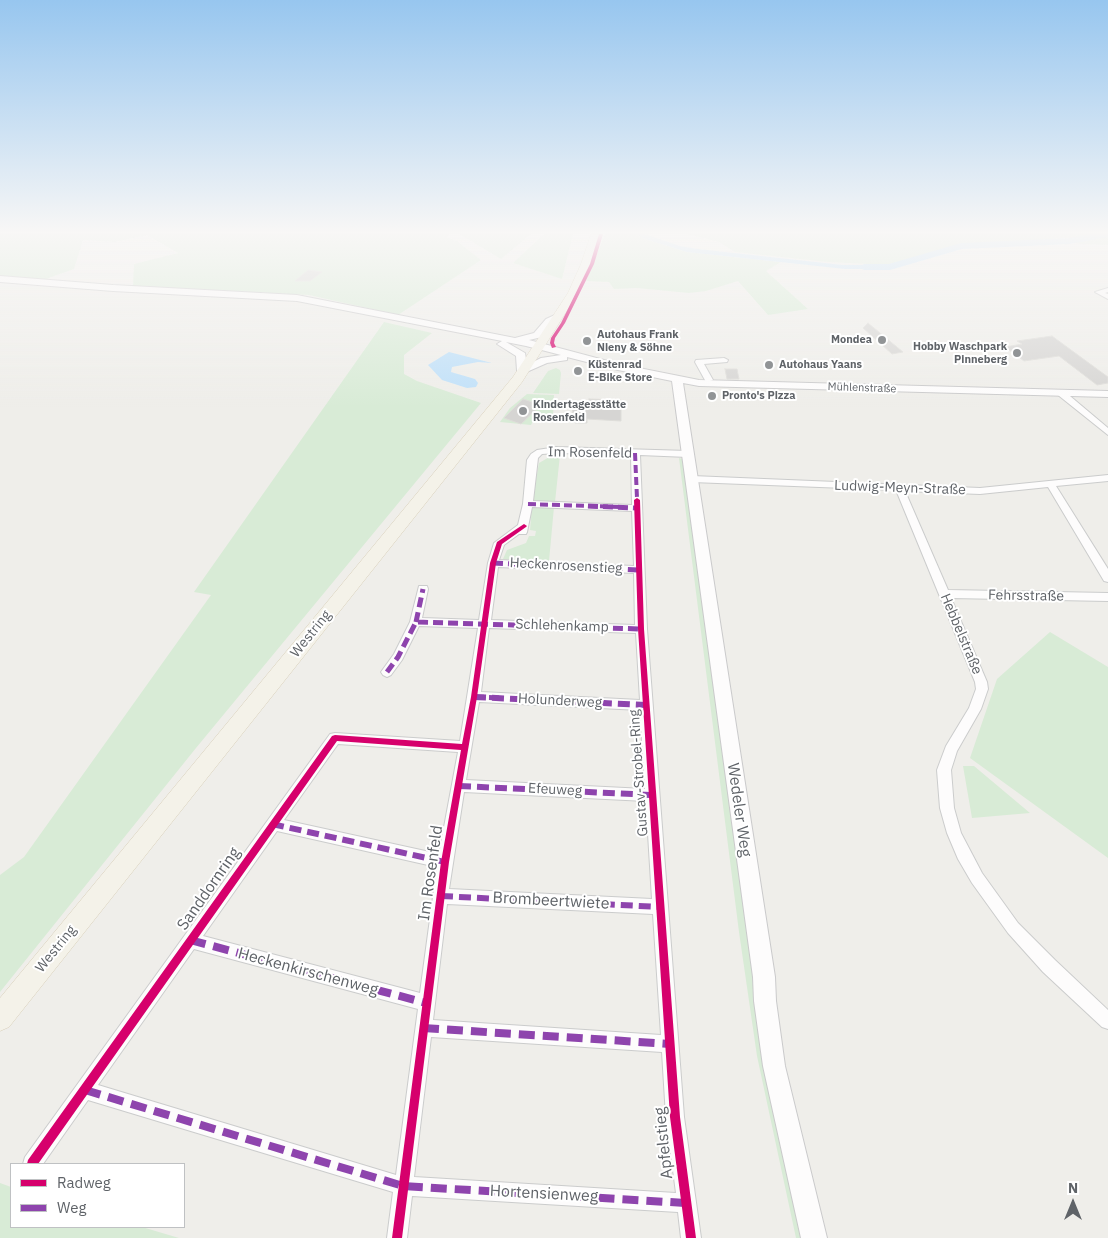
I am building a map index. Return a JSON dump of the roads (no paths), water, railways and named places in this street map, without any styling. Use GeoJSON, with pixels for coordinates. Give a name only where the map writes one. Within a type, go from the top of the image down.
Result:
{"type":"FeatureCollection","features":[{"type":"Feature","properties":{"kind":"main road","name":"Mühlenstraße"},"geometry":{"type":"LineString","coordinates":[[198,292],[297,298],[678,380],[720,384],[1108,394]]}},
{"type":"Feature","properties":{"kind":"main road","name":"Westring"},"geometry":{"type":"LineString","coordinates":[[0,1018],[518,379],[574,292]]}},
{"type":"Feature","properties":{"kind":"main road"},"geometry":{"type":"LineString","coordinates":[[506,342],[538,335],[549,321],[557,317]]}},
{"type":"Feature","properties":{"kind":"main road"},"geometry":{"type":"LineString","coordinates":[[506,342],[520,355],[522,371],[545,360],[563,358]]}},
{"type":"Feature","properties":{"kind":"main road","name":"Mühlenstraße"},"geometry":{"type":"LineString","coordinates":[[538,349],[563,358],[618,367]]}},
{"type":"Feature","properties":{"kind":"main road","name":"Wedeler Weg"},"geometry":{"type":"LineString","coordinates":[[678,380],[677,384],[762,966],[774,1066],[814,1238]]}},
{"type":"Feature","properties":{"kind":"street"},"geometry":{"type":"LineString","coordinates":[[709,380],[699,362],[724,360]]}},
{"type":"Feature","properties":{"kind":"street"},"geometry":{"type":"LineString","coordinates":[[1061,393],[1108,432]]}},
{"type":"Feature","properties":{"kind":"street","name":"Im Rosenfeld"},"geometry":{"type":"LineString","coordinates":[[397,1238],[445,862],[474,697],[494,557],[522,532],[528,504],[532,460],[540,452],[557,450],[688,454]]}},
{"type":"Feature","properties":{"kind":"street","name":"Gustav-Strobel-Ring"},"geometry":{"type":"LineString","coordinates":[[635,453],[641,629],[671,1044]]}},
{"type":"Feature","properties":{"kind":"street","name":"Ludwig-Meyn-Straße"},"geometry":{"type":"LineString","coordinates":[[692,479],[980,490],[1051,485],[1108,478]]}},
{"type":"Feature","properties":{"kind":"street"},"geometry":{"type":"LineString","coordinates":[[1051,485],[1108,578]]}},
{"type":"Feature","properties":{"kind":"street","name":"Hebbelstraße"},"geometry":{"type":"LineString","coordinates":[[899,487],[981,682],[982,689],[975,709],[951,750],[944,770],[947,808],[954,833],[963,854],[982,886],[1013,928],[1048,966],[1108,1021]]}},
{"type":"Feature","properties":{"kind":"street"},"geometry":{"type":"LineString","coordinates":[[528,504],[637,502]]}},
{"type":"Feature","properties":{"kind":"street","name":"Heckenrosenstieg"},"geometry":{"type":"LineString","coordinates":[[494,557],[639,570]]}},
{"type":"Feature","properties":{"kind":"street"},"geometry":{"type":"LineString","coordinates":[[387,672],[398,657],[416,622],[423,589]]}},
{"type":"Feature","properties":{"kind":"street","name":"Fehrsstraße"},"geometry":{"type":"LineString","coordinates":[[944,594],[1108,597]]}},
{"type":"Feature","properties":{"kind":"street"},"geometry":{"type":"LineString","coordinates":[[416,622],[484,624]]}},
{"type":"Feature","properties":{"kind":"street","name":"Schlehenkamp"},"geometry":{"type":"LineString","coordinates":[[484,624],[641,629]]}},
{"type":"Feature","properties":{"kind":"street","name":"Holunderweg"},"geometry":{"type":"LineString","coordinates":[[474,697],[646,706]]}},
{"type":"Feature","properties":{"kind":"street","name":"Sanddornring"},"geometry":{"type":"LineString","coordinates":[[33,1163],[335,738],[465,747]]}},
{"type":"Feature","properties":{"kind":"street","name":"Efeuweg"},"geometry":{"type":"LineString","coordinates":[[459,786],[652,795]]}},
{"type":"Feature","properties":{"kind":"street"},"geometry":{"type":"LineString","coordinates":[[272,824],[445,862]]}},
{"type":"Feature","properties":{"kind":"street","name":"Brombeertwiete"},"geometry":{"type":"LineString","coordinates":[[441,896],[661,907]]}},
{"type":"Feature","properties":{"kind":"street","name":"Heckenkirschenweg"},"geometry":{"type":"LineString","coordinates":[[190,940],[426,1003]]}},
{"type":"Feature","properties":{"kind":"street"},"geometry":{"type":"LineString","coordinates":[[423,1028],[671,1044]]}},
{"type":"Feature","properties":{"kind":"street","name":"Apfelstieg"},"geometry":{"type":"LineString","coordinates":[[671,1044],[675,1117],[684,1203],[690,1238]]}},
{"type":"Feature","properties":{"kind":"street"},"geometry":{"type":"LineString","coordinates":[[85,1090],[403,1186]]}},
{"type":"Feature","properties":{"kind":"street","name":"Hortensienweg"},"geometry":{"type":"LineString","coordinates":[[403,1186],[684,1203]]}},
{"type":"Feature","properties":{"kind":"water"},"geometry":{"type":"Polygon","coordinates":[[[449,352],[492,363],[478,362],[452,367],[451,372],[475,379],[478,383],[476,387],[467,388],[442,380],[428,365],[449,352]]]}},
{"type":"Feature","properties":{"kind":"place","name":"Mondea"},"geometry":{"type":"Point","coordinates":[882,340]}},
{"type":"Feature","properties":{"kind":"place","name":"Autohaus Frank Nieny & Söhne"},"geometry":{"type":"Point","coordinates":[587,341]}},
{"type":"Feature","properties":{"kind":"place","name":"Hobby Waschpark Pinneberg"},"geometry":{"type":"Point","coordinates":[1017,353]}},
{"type":"Feature","properties":{"kind":"place","name":"Autohaus Yaans"},"geometry":{"type":"Point","coordinates":[769,365]}},
{"type":"Feature","properties":{"kind":"place","name":"Küstenrad E-Bike Store"},"geometry":{"type":"Point","coordinates":[578,371]}},
{"type":"Feature","properties":{"kind":"place","name":"Pronto's Pizza"},"geometry":{"type":"Point","coordinates":[712,396]}},
{"type":"Feature","properties":{"kind":"place","name":"Kindertagesstätte Rosenfeld"},"geometry":{"type":"Point","coordinates":[523,411]}}]}
